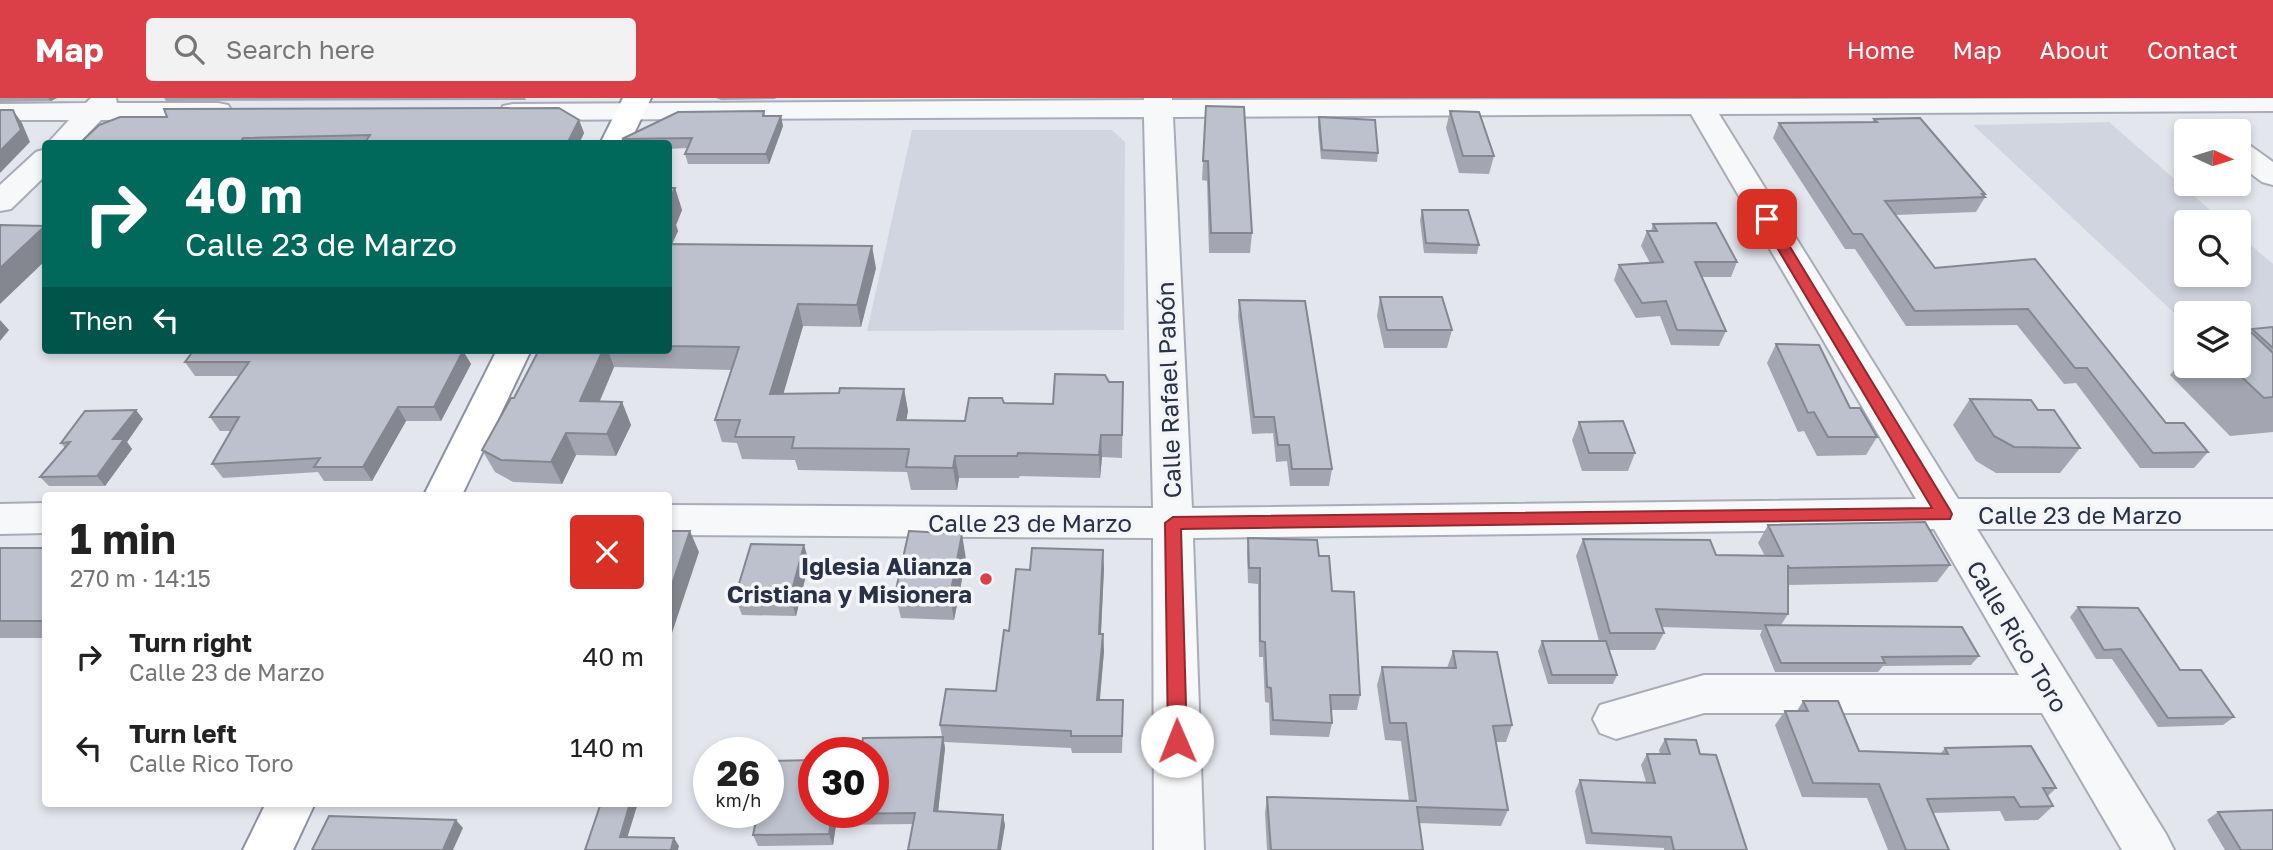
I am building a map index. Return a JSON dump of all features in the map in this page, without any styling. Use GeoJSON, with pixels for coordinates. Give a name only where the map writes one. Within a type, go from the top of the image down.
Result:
{"type":"FeatureCollection","features":[{"type":"Feature","properties":{"kind":"highway"},"geometry":{"type":"LineString","coordinates":[[616,140],[633,105]]}},
{"type":"Feature","properties":{"kind":"highway"},"geometry":{"type":"LineString","coordinates":[[444,492],[512,354]]}},
{"type":"Feature","properties":{"kind":"highway"},"geometry":{"type":"LineString","coordinates":[[268,850],[289,807]]}},
{"type":"Feature","properties":{"kind":"street","name":"Calle Rico Toro"},"geometry":{"type":"LineString","coordinates":[[1697,102],[2149,850]]}},
{"type":"Feature","properties":{"kind":"street"},"geometry":{"type":"LineString","coordinates":[[2184,102],[2201,119]]}},
{"type":"Feature","properties":{"kind":"street","name":"Calle Rafael Pabón"},"geometry":{"type":"LineString","coordinates":[[1158,103],[1173,523],[1180,850]]}},
{"type":"Feature","properties":{"kind":"street"},"geometry":{"type":"LineString","coordinates":[[492,112],[633,105],[2273,103]]}},
{"type":"Feature","properties":{"kind":"street"},"geometry":{"type":"LineString","coordinates":[[65,140],[101,105]]}},
{"type":"Feature","properties":{"kind":"street"},"geometry":{"type":"LineString","coordinates":[[0,112],[101,105],[245,111]]}},
{"type":"Feature","properties":{"kind":"street"},"geometry":{"type":"LineString","coordinates":[[2251,160],[2273,176]]}},
{"type":"Feature","properties":{"kind":"street"},"geometry":{"type":"LineString","coordinates":[[0,202],[42,162]]}},
{"type":"Feature","properties":{"kind":"street","name":"Calle 23 de Marzo"},"geometry":{"type":"LineString","coordinates":[[672,520],[1173,523],[1944,514],[2273,514]]}},
{"type":"Feature","properties":{"kind":"street"},"geometry":{"type":"LineString","coordinates":[[0,519],[42,519]]}},
{"type":"Feature","properties":{"kind":"street"},"geometry":{"type":"LineString","coordinates":[[1616,719],[1704,694],[2054,694]]}},
{"type":"Feature","properties":{"kind":"shaded area"},"geometry":{"type":"Polygon","coordinates":[[[2109,122],[2174,179],[2174,196],[2194,196],[2210,210],[2174,210],[2174,287],[2251,287],[2251,245],[2273,264],[2273,336],[2251,337],[2251,301],[2174,301],[2174,313],[1973,125],[2109,122]]]}},
{"type":"Feature","properties":{"kind":"shaded area"},"geometry":{"type":"Polygon","coordinates":[[[912,130],[1112,130],[1125,142],[1124,330],[867,331],[912,130]]]}},
{"type":"Feature","properties":{"kind":"building"},"geometry":{"type":"Polygon","coordinates":[[[1206,106],[1244,107],[1252,233],[1211,233],[1208,161],[1203,161],[1206,106]]]}},
{"type":"Feature","properties":{"kind":"building"},"geometry":{"type":"Polygon","coordinates":[[[559,108],[579,120],[569,140],[367,140],[370,135],[242,140],[83,140],[99,125],[120,117],[167,117],[164,109],[559,108]]]}},
{"type":"Feature","properties":{"kind":"building"},"geometry":{"type":"Polygon","coordinates":[[[0,110],[13,110],[21,130],[0,151],[0,110]]]}},
{"type":"Feature","properties":{"kind":"building"},"geometry":{"type":"Polygon","coordinates":[[[764,111],[763,116],[781,116],[766,154],[685,154],[692,138],[622,139],[678,112],[764,111]]]}},
{"type":"Feature","properties":{"kind":"building"},"geometry":{"type":"Polygon","coordinates":[[[1450,111],[1479,112],[1494,156],[1463,156],[1450,111]]]}},
{"type":"Feature","properties":{"kind":"building"},"geometry":{"type":"Polygon","coordinates":[[[1319,117],[1375,120],[1378,153],[1322,150],[1319,117]]]}},
{"type":"Feature","properties":{"kind":"building"},"geometry":{"type":"Polygon","coordinates":[[[1920,118],[1985,194],[1982,194],[1985,197],[1885,201],[1935,268],[2035,259],[2166,423],[2184,423],[2208,452],[2153,453],[2087,368],[2075,368],[2028,309],[1915,311],[1862,234],[1853,234],[1779,123],[1877,122],[1874,119],[1920,118]]]}},
{"type":"Feature","properties":{"kind":"building"},"geometry":{"type":"Polygon","coordinates":[[[1422,210],[1468,210],[1479,245],[1426,243],[1422,210]]]}},
{"type":"Feature","properties":{"kind":"building"},"geometry":{"type":"Polygon","coordinates":[[[1716,223],[1737,262],[1695,262],[1726,331],[1677,330],[1666,301],[1642,303],[1619,265],[1663,262],[1647,231],[1657,231],[1653,224],[1716,223]]]}},
{"type":"Feature","properties":{"kind":"building"},"geometry":{"type":"Polygon","coordinates":[[[0,225],[42,226],[42,229],[0,268],[0,225]]]}},
{"type":"Feature","properties":{"kind":"building"},"geometry":{"type":"Polygon","coordinates":[[[672,244],[872,246],[857,305],[798,304],[770,394],[839,393],[840,388],[904,389],[897,420],[965,421],[969,398],[1002,398],[1004,403],[1053,404],[1055,374],[1105,375],[1109,382],[1123,382],[1122,435],[1101,435],[1099,455],[1018,453],[1017,456],[955,456],[953,468],[906,467],[909,449],[792,448],[794,437],[735,437],[740,420],[715,420],[739,347],[672,346],[672,244]]]}},
{"type":"Feature","properties":{"kind":"building"},"geometry":{"type":"Polygon","coordinates":[[[1380,297],[1442,297],[1452,330],[1387,330],[1380,297]]]}},
{"type":"Feature","properties":{"kind":"building"},"geometry":{"type":"Polygon","coordinates":[[[1239,300],[1305,301],[1332,469],[1292,469],[1289,445],[1278,445],[1274,417],[1254,417],[1239,300]]]}},
{"type":"Feature","properties":{"kind":"building"},"geometry":{"type":"Polygon","coordinates":[[[2273,327],[2273,348],[2252,329],[2273,327]]]}},
{"type":"Feature","properties":{"kind":"building"},"geometry":{"type":"Polygon","coordinates":[[[2251,333],[2273,353],[2273,397],[2264,398],[2243,378],[2251,378],[2251,333]]]}},
{"type":"Feature","properties":{"kind":"building"},"geometry":{"type":"Polygon","coordinates":[[[1776,344],[1819,345],[1850,408],[1860,408],[1877,437],[1828,437],[1814,412],[1808,413],[1776,344]]]}},
{"type":"Feature","properties":{"kind":"building"},"geometry":{"type":"Polygon","coordinates":[[[191,354],[461,354],[434,407],[398,407],[363,467],[314,467],[320,458],[212,464],[239,417],[210,417],[249,362],[185,362],[191,354]]]}},
{"type":"Feature","properties":{"kind":"building"},"geometry":{"type":"Polygon","coordinates":[[[537,354],[601,354],[580,401],[622,402],[607,434],[566,433],[551,462],[501,460],[482,450],[511,398],[514,398],[537,354]]]}},
{"type":"Feature","properties":{"kind":"building"},"geometry":{"type":"Polygon","coordinates":[[[1970,399],[2031,400],[2038,410],[2054,410],[2080,448],[2014,447],[1994,436],[1970,399]]]}},
{"type":"Feature","properties":{"kind":"building"},"geometry":{"type":"Polygon","coordinates":[[[136,410],[113,439],[124,439],[97,476],[40,477],[70,442],[61,443],[85,411],[136,410]]]}},
{"type":"Feature","properties":{"kind":"building"},"geometry":{"type":"Polygon","coordinates":[[[1623,421],[1635,453],[1589,453],[1579,422],[1623,421]]]}},
{"type":"Feature","properties":{"kind":"building"},"geometry":{"type":"Polygon","coordinates":[[[1925,522],[1950,565],[1789,568],[1788,565],[1788,614],[1656,609],[1664,633],[1610,633],[1583,539],[1710,540],[1716,555],[1783,556],[1768,525],[1925,522]]]}},
{"type":"Feature","properties":{"kind":"building"},"geometry":{"type":"Polygon","coordinates":[[[672,531],[690,531],[672,584],[672,531]]]}},
{"type":"Feature","properties":{"kind":"building"},"geometry":{"type":"Polygon","coordinates":[[[909,531],[962,534],[950,596],[895,594],[909,531]]]}},
{"type":"Feature","properties":{"kind":"building"},"geometry":{"type":"Polygon","coordinates":[[[1248,538],[1317,540],[1319,556],[1329,556],[1332,591],[1354,592],[1360,695],[1330,695],[1332,723],[1273,720],[1271,688],[1267,687],[1265,642],[1260,641],[1260,568],[1249,568],[1248,538]]]}},
{"type":"Feature","properties":{"kind":"building"},"geometry":{"type":"Polygon","coordinates":[[[751,544],[804,545],[790,598],[735,597],[751,544]]]}},
{"type":"Feature","properties":{"kind":"building"},"geometry":{"type":"Polygon","coordinates":[[[0,548],[42,548],[42,621],[0,621],[0,548]]]}},
{"type":"Feature","properties":{"kind":"building"},"geometry":{"type":"Polygon","coordinates":[[[1032,548],[1103,550],[1099,634],[1103,634],[1097,700],[1123,700],[1122,736],[1071,736],[1071,731],[940,725],[946,689],[996,691],[1004,630],[1009,631],[1016,569],[1030,570],[1032,548]]]}},
{"type":"Feature","properties":{"kind":"building"},"geometry":{"type":"Polygon","coordinates":[[[2078,607],[2138,608],[2180,670],[2201,670],[2234,717],[2168,718],[2121,649],[2104,650],[2078,607]]]}},
{"type":"Feature","properties":{"kind":"building"},"geometry":{"type":"Polygon","coordinates":[[[1765,625],[1962,627],[1979,656],[1882,657],[1885,663],[1781,663],[1765,625]]]}},
{"type":"Feature","properties":{"kind":"building"},"geometry":{"type":"Polygon","coordinates":[[[1542,641],[1606,641],[1617,675],[1552,675],[1542,641]]]}},
{"type":"Feature","properties":{"kind":"building"},"geometry":{"type":"Polygon","coordinates":[[[1453,651],[1497,652],[1512,725],[1493,726],[1508,810],[1417,807],[1423,850],[1271,850],[1267,797],[1416,801],[1406,723],[1390,723],[1382,667],[1456,668],[1453,651]]]}},
{"type":"Feature","properties":{"kind":"building"},"geometry":{"type":"Polygon","coordinates":[[[1803,701],[1838,701],[1859,751],[1948,754],[1945,748],[2031,746],[2056,788],[2043,788],[2053,806],[2020,807],[2014,797],[1927,799],[1949,850],[1906,850],[1879,784],[1813,783],[1785,711],[1808,711],[1803,701]]]}},
{"type":"Feature","properties":{"kind":"building"},"geometry":{"type":"Polygon","coordinates":[[[943,737],[934,811],[1003,815],[998,850],[908,850],[915,813],[889,813],[889,738],[943,737]]]}},
{"type":"Feature","properties":{"kind":"building"},"geometry":{"type":"Polygon","coordinates":[[[1665,739],[1696,740],[1700,754],[1716,755],[1747,850],[1674,850],[1671,837],[1592,833],[1580,780],[1655,783],[1647,754],[1670,754],[1665,739]]]}},
{"type":"Feature","properties":{"kind":"building"},"geometry":{"type":"Polygon","coordinates":[[[798,760],[798,828],[830,828],[829,834],[753,835],[755,828],[784,828],[784,761],[798,760]]]}},
{"type":"Feature","properties":{"kind":"building"},"geometry":{"type":"Polygon","coordinates":[[[600,807],[629,807],[620,837],[674,838],[671,850],[585,850],[600,807]]]}},
{"type":"Feature","properties":{"kind":"building"},"geometry":{"type":"Polygon","coordinates":[[[2273,810],[2273,850],[2241,850],[2218,812],[2273,810]]]}},
{"type":"Feature","properties":{"kind":"building"},"geometry":{"type":"Polygon","coordinates":[[[329,816],[456,820],[443,850],[312,850],[329,816]]]}},
{"type":"Feature","properties":{"kind":"place","name":"Iglesia Alianza Cristiana y Misionera"},"geometry":{"type":"Point","coordinates":[986,579]}},
{"type":"Feature","properties":{"kind":"route"},"geometry":{"type":"LineString","coordinates":[[1177,741],[1173,523],[1944,514],[1767,219]]}}]}
